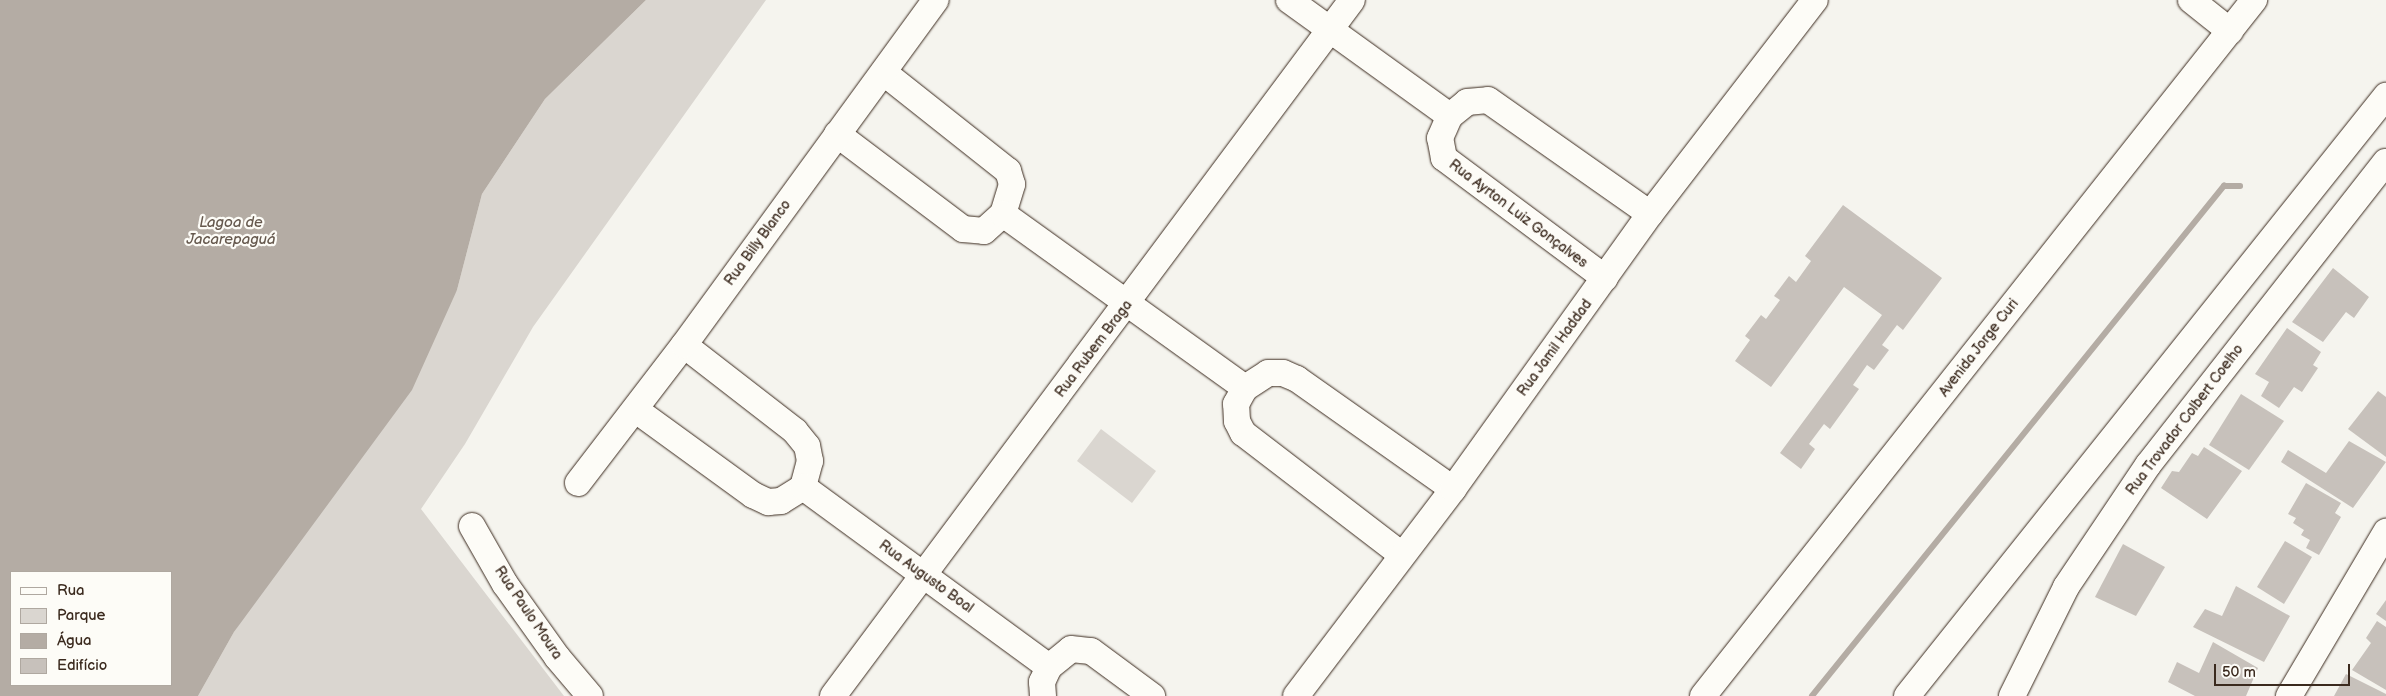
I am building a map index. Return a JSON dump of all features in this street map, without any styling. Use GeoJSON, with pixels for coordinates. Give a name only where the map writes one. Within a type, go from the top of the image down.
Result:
{"type":"FeatureCollection","features":[{"type":"Feature","properties":{"kind":"street","name":"Rua Billy Blanco"},"geometry":{"type":"LineString","coordinates":[[578,483],[636,410],[936,0]]}},
{"type":"Feature","properties":{"kind":"street"},"geometry":{"type":"LineString","coordinates":[[1289,0],[1450,116],[1467,102],[1488,100],[1650,214]]}},
{"type":"Feature","properties":{"kind":"street","name":"Rua Rubem Braga"},"geometry":{"type":"LineString","coordinates":[[833,696],[1128,304],[1352,0]]}},
{"type":"Feature","properties":{"kind":"street"},"geometry":{"type":"LineString","coordinates":[[2191,0],[2230,31]]}},
{"type":"Feature","properties":{"kind":"street","name":"Avenida Jorge Curi"},"geometry":{"type":"LineString","coordinates":[[1703,696],[2230,31],[2246,3]]}},
{"type":"Feature","properties":{"kind":"street","name":"Rua Jamil Haddad"},"geometry":{"type":"LineString","coordinates":[[1296,696],[1453,489],[1650,214],[1804,4]]}},
{"type":"Feature","properties":{"kind":"street"},"geometry":{"type":"LineString","coordinates":[[837,134],[963,229],[984,231],[1003,214],[1011,191],[1008,171],[883,72]]}},
{"type":"Feature","properties":{"kind":"street"},"geometry":{"type":"LineString","coordinates":[[1907,696],[2386,96]]}},
{"type":"Feature","properties":{"kind":"street","name":"Rua Ayrton Luiz Gonçalves"},"geometry":{"type":"LineString","coordinates":[[1450,116],[1440,138],[1444,158],[1605,278]]}},
{"type":"Feature","properties":{"kind":"street","name":"Rua Trovador Colbert Coelho"},"geometry":{"type":"LineString","coordinates":[[2012,696],[2066,587],[2148,465],[2386,162]]}},
{"type":"Feature","properties":{"kind":"street"},"geometry":{"type":"LineString","coordinates":[[1003,214],[1245,388]]}},
{"type":"Feature","properties":{"kind":"street"},"geometry":{"type":"LineString","coordinates":[[636,410],[753,495],[768,502],[780,501],[803,487],[810,461],[807,446],[795,431],[684,345]]}},
{"type":"Feature","properties":{"kind":"street"},"geometry":{"type":"LineString","coordinates":[[1402,555],[1243,433],[1237,422],[1236,404],[1245,388],[1256,378],[1268,373],[1283,373],[1297,379],[1453,489]]}},
{"type":"Feature","properties":{"kind":"street","name":"Rua Augusto Boal"},"geometry":{"type":"LineString","coordinates":[[803,487],[1049,667]]}},
{"type":"Feature","properties":{"kind":"street","name":"Rua Paulo Moura"},"geometry":{"type":"LineString","coordinates":[[472,526],[528,617],[590,696]]}},
{"type":"Feature","properties":{"kind":"street"},"geometry":{"type":"LineString","coordinates":[[2289,696],[2386,532]]}},
{"type":"Feature","properties":{"kind":"street"},"geometry":{"type":"LineString","coordinates":[[1043,696],[1042,682],[1049,667],[1071,649],[1091,651],[1152,696]]}},
{"type":"Feature","properties":{"kind":"green space"},"geometry":{"type":"Polygon","coordinates":[[[646,0],[766,0],[533,327],[465,444],[421,509],[564,696],[198,696],[234,632],[457,290],[482,194],[545,99],[646,0]]]}},
{"type":"Feature","properties":{"kind":"green space"},"geometry":{"type":"Polygon","coordinates":[[[1101,429],[1156,471],[1132,503],[1077,461],[1101,429]]]}},
{"type":"Feature","properties":{"kind":"water","name":"Lagoa de Jacarepaguá"},"geometry":{"type":"Polygon","coordinates":[[[0,0],[646,0],[545,99],[482,194],[457,290],[412,390],[234,632],[198,696],[0,696],[0,0]]]}},
{"type":"Feature","properties":{"kind":"building"},"geometry":{"type":"Polygon","coordinates":[[[1843,205],[1942,278],[1903,330],[1897,325],[1882,345],[1889,350],[1874,370],[1867,365],[1853,385],[1859,389],[1830,429],[1824,424],[1809,444],[1815,449],[1801,469],[1780,453],[1882,315],[1844,287],[1771,387],[1735,361],[1750,340],[1745,336],[1761,315],[1766,319],[1780,300],[1774,296],[1789,276],[1796,282],[1811,261],[1805,256],[1843,205]]]}},
{"type":"Feature","properties":{"kind":"building"},"geometry":{"type":"Polygon","coordinates":[[[2333,268],[2369,297],[2354,318],[2346,312],[2323,342],[2292,322],[2333,268]]]}},
{"type":"Feature","properties":{"kind":"building"},"geometry":{"type":"Polygon","coordinates":[[[2287,328],[2321,352],[2313,365],[2318,368],[2302,392],[2294,387],[2279,408],[2261,396],[2269,382],[2255,374],[2287,328]]]}},
{"type":"Feature","properties":{"kind":"building"},"geometry":{"type":"Polygon","coordinates":[[[2378,391],[2386,397],[2386,457],[2348,429],[2378,391]]]}},
{"type":"Feature","properties":{"kind":"building"},"geometry":{"type":"Polygon","coordinates":[[[2241,394],[2284,421],[2249,470],[2209,445],[2241,394]]]}},
{"type":"Feature","properties":{"kind":"building"},"geometry":{"type":"Polygon","coordinates":[[[2349,441],[2386,462],[2353,508],[2281,462],[2288,450],[2326,473],[2349,441]]]}},
{"type":"Feature","properties":{"kind":"building"},"geometry":{"type":"Polygon","coordinates":[[[2204,447],[2242,471],[2207,519],[2161,488],[2172,471],[2179,472],[2192,453],[2198,456],[2204,447]]]}},
{"type":"Feature","properties":{"kind":"building"},"geometry":{"type":"Polygon","coordinates":[[[2306,483],[2341,503],[2335,513],[2341,517],[2319,555],[2306,548],[2310,540],[2301,535],[2304,530],[2293,523],[2296,518],[2288,514],[2306,483]]]}},
{"type":"Feature","properties":{"kind":"building"},"geometry":{"type":"Polygon","coordinates":[[[2285,541],[2312,557],[2284,604],[2257,587],[2285,541]]]}},
{"type":"Feature","properties":{"kind":"building"},"geometry":{"type":"Polygon","coordinates":[[[2123,544],[2165,567],[2136,616],[2095,597],[2123,544]]]}},
{"type":"Feature","properties":{"kind":"building"},"geometry":{"type":"Polygon","coordinates":[[[2236,586],[2290,616],[2264,662],[2193,627],[2205,609],[2222,616],[2236,586]]]}},
{"type":"Feature","properties":{"kind":"building"},"geometry":{"type":"Polygon","coordinates":[[[2386,600],[2386,621],[2376,614],[2386,600]]]}},
{"type":"Feature","properties":{"kind":"building"},"geometry":{"type":"Polygon","coordinates":[[[2377,621],[2386,627],[2386,690],[2352,670],[2371,643],[2366,638],[2377,621]]]}},
{"type":"Feature","properties":{"kind":"building"},"geometry":{"type":"Polygon","coordinates":[[[2213,642],[2258,668],[2246,696],[2195,696],[2168,682],[2177,662],[2199,673],[2213,642]]]}},
{"type":"Feature","properties":{"kind":"building"},"geometry":{"type":"Polygon","coordinates":[[[2346,674],[2386,694],[2386,696],[2334,696],[2346,674]]]}},
{"type":"Feature","properties":{"kind":"waterway"},"geometry":{"type":"LineString","coordinates":[[1812,696],[2224,186],[2240,186]]}}]}
